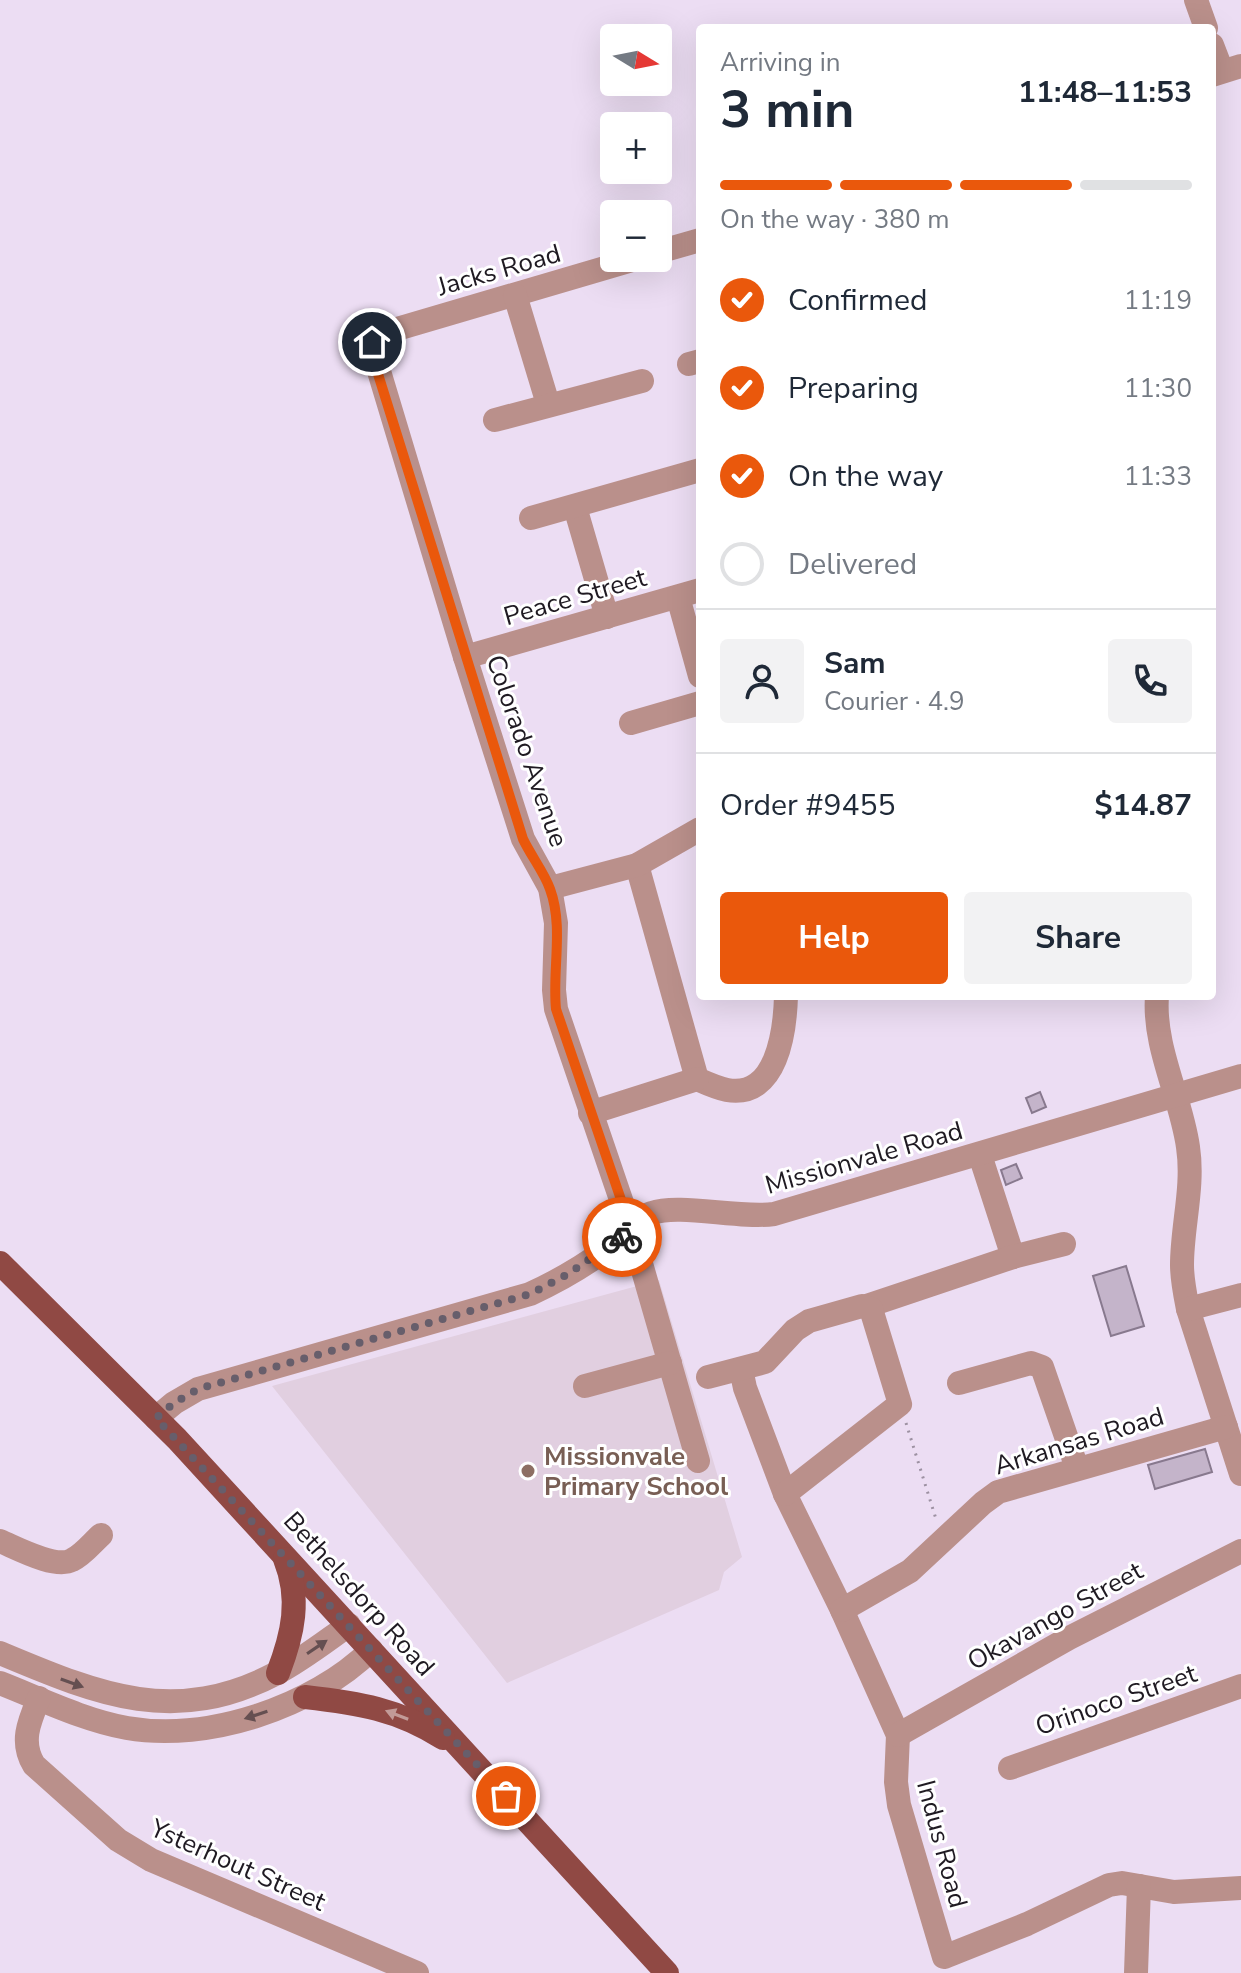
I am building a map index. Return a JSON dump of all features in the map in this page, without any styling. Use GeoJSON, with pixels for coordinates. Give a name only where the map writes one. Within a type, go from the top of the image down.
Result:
{"type":"FeatureCollection","features":[{"type":"Feature","properties":{"kind":"main road","name":"Bethelsdorp Road"},"geometry":{"type":"LineString","coordinates":[[0,1263],[156,1418],[280,1549],[667,1973]]}},
{"type":"Feature","properties":{"kind":"main road"},"geometry":{"type":"LineString","coordinates":[[278,1673],[295,1619],[290,1572],[280,1549]]}},
{"type":"Feature","properties":{"kind":"main road"},"geometry":{"type":"LineString","coordinates":[[305,1697],[375,1707],[403,1716],[466,1752]]}},
{"type":"Feature","properties":{"kind":"street"},"geometry":{"type":"LineString","coordinates":[[1196,0],[1205,24]]}},
{"type":"Feature","properties":{"kind":"street"},"geometry":{"type":"LineString","coordinates":[[1216,53],[1225,71]]}},
{"type":"Feature","properties":{"kind":"street"},"geometry":{"type":"LineString","coordinates":[[672,248],[696,241]]}},
{"type":"Feature","properties":{"kind":"street","name":"Jacks Road"},"geometry":{"type":"LineString","coordinates":[[375,338],[600,270]]}},
{"type":"Feature","properties":{"kind":"street"},"geometry":{"type":"LineString","coordinates":[[515,295],[548,404]]}},
{"type":"Feature","properties":{"kind":"street","name":"Colorado Avenue"},"geometry":{"type":"LineString","coordinates":[[375,338],[373,358],[465,657],[523,839],[550,888],[556,923],[556,1009],[631,1229],[698,1461]]}},
{"type":"Feature","properties":{"kind":"street"},"geometry":{"type":"LineString","coordinates":[[495,420],[642,381]]}},
{"type":"Feature","properties":{"kind":"street"},"geometry":{"type":"LineString","coordinates":[[531,518],[696,471]]}},
{"type":"Feature","properties":{"kind":"street"},"geometry":{"type":"LineString","coordinates":[[575,507],[607,617]]}},
{"type":"Feature","properties":{"kind":"street"},"geometry":{"type":"LineString","coordinates":[[689,594],[696,646]]}},
{"type":"Feature","properties":{"kind":"street","name":"Peace Street"},"geometry":{"type":"LineString","coordinates":[[465,657],[689,594]]}},
{"type":"Feature","properties":{"kind":"street"},"geometry":{"type":"LineString","coordinates":[[631,723],[696,704]]}},
{"type":"Feature","properties":{"kind":"street"},"geometry":{"type":"LineString","coordinates":[[550,888],[637,865],[696,831]]}},
{"type":"Feature","properties":{"kind":"street"},"geometry":{"type":"LineString","coordinates":[[637,865],[697,1079]]}},
{"type":"Feature","properties":{"kind":"street"},"geometry":{"type":"LineString","coordinates":[[590,1113],[697,1079],[727,1090],[737,1090],[762,1081],[768,1075],[782,1036],[786,1000]]}},
{"type":"Feature","properties":{"kind":"street"},"geometry":{"type":"LineString","coordinates":[[1157,1000],[1157,1027],[1188,1147],[1190,1168],[1182,1264],[1188,1309],[1232,1436],[1241,1474]]}},
{"type":"Feature","properties":{"kind":"street","name":"Missionvale Road"},"geometry":{"type":"LineString","coordinates":[[156,1418],[198,1389],[530,1294],[568,1274],[631,1229],[642,1217],[654,1212],[671,1210],[756,1217],[774,1214],[1241,1076]]}},
{"type":"Feature","properties":{"kind":"street"},"geometry":{"type":"LineString","coordinates":[[980,1155],[1013,1257]]}},
{"type":"Feature","properties":{"kind":"street"},"geometry":{"type":"LineString","coordinates":[[708,1377],[765,1362],[795,1330],[809,1321],[867,1306],[1013,1257],[1064,1244]]}},
{"type":"Feature","properties":{"kind":"street"},"geometry":{"type":"LineString","coordinates":[[1188,1309],[1241,1295]]}},
{"type":"Feature","properties":{"kind":"street"},"geometry":{"type":"LineString","coordinates":[[785,1494],[900,1404],[873,1313],[867,1306]]}},
{"type":"Feature","properties":{"kind":"street"},"geometry":{"type":"LineString","coordinates":[[585,1386],[670,1363]]}},
{"type":"Feature","properties":{"kind":"street"},"geometry":{"type":"LineString","coordinates":[[959,1383],[1031,1363],[1039,1364],[1077,1468]]}},
{"type":"Feature","properties":{"kind":"street","name":"Indus Road"},"geometry":{"type":"LineString","coordinates":[[741,1369],[745,1388],[785,1494],[898,1735],[896,1782],[899,1805],[945,1965],[1109,1885],[1122,1883],[1174,1892],[1241,1888]]}},
{"type":"Feature","properties":{"kind":"street","name":"Arkansas Road"},"geometry":{"type":"LineString","coordinates":[[842,1610],[910,1571],[998,1492],[1077,1468],[1232,1436]]}},
{"type":"Feature","properties":{"kind":"street"},"geometry":{"type":"LineString","coordinates":[[0,1541],[44,1559],[69,1562],[101,1535]]}},
{"type":"Feature","properties":{"kind":"street","name":"Okavango Street"},"geometry":{"type":"LineString","coordinates":[[898,1735],[1069,1638],[1241,1551]]}},
{"type":"Feature","properties":{"kind":"street"},"geometry":{"type":"LineString","coordinates":[[0,1653],[99,1692],[130,1700],[159,1702],[220,1695],[278,1673],[349,1625]]}},
{"type":"Feature","properties":{"kind":"street"},"geometry":{"type":"LineString","coordinates":[[0,1683],[98,1721],[161,1731],[192,1729],[235,1721],[305,1697],[334,1682],[371,1650]]}},
{"type":"Feature","properties":{"kind":"street","name":"Orinoco Street"},"geometry":{"type":"LineString","coordinates":[[1010,1768],[1241,1686]]}},
{"type":"Feature","properties":{"kind":"street","name":"Ysterhout Street"},"geometry":{"type":"LineString","coordinates":[[39,1698],[26,1737],[28,1754],[34,1765],[118,1840],[151,1860],[417,1973]]}},
{"type":"Feature","properties":{"kind":"street"},"geometry":{"type":"LineString","coordinates":[[1136,1973],[1139,1886]]}},
{"type":"Feature","properties":{"kind":"path"},"geometry":{"type":"LineString","coordinates":[[900,1404],[943,1541]]}},
{"type":"Feature","properties":{"kind":"shaded area","name":"Missionvale Primary School"},"geometry":{"type":"Polygon","coordinates":[[[659,1280],[742,1557],[724,1572],[719,1590],[507,1683],[272,1386],[659,1280]]]}},
{"type":"Feature","properties":{"kind":"building"},"geometry":{"type":"Polygon","coordinates":[[[1040,1092],[1046,1107],[1032,1113],[1026,1098],[1040,1092]]]}},
{"type":"Feature","properties":{"kind":"building"},"geometry":{"type":"Polygon","coordinates":[[[1016,1164],[1022,1178],[1006,1185],[1001,1170],[1016,1164]]]}},
{"type":"Feature","properties":{"kind":"building"},"geometry":{"type":"Polygon","coordinates":[[[1126,1266],[1144,1326],[1111,1336],[1093,1276],[1126,1266]]]}},
{"type":"Feature","properties":{"kind":"building"},"geometry":{"type":"Polygon","coordinates":[[[1205,1449],[1212,1472],[1155,1489],[1148,1465],[1205,1449]]]}},
{"type":"Feature","properties":{"kind":"way so far"},"geometry":{"type":"LineString","coordinates":[[506,1796],[156,1418],[198,1389],[530,1294],[568,1274],[622,1237]]}},
{"type":"Feature","properties":{"kind":"place","name":"Missionvale Primary School"},"geometry":{"type":"Point","coordinates":[528,1471]}},
{"type":"Feature","properties":{"kind":"route"},"geometry":{"type":"LineString","coordinates":[[372,342],[373,358],[523,839],[550,888],[556,923],[556,1009],[631,1229],[622,1237]]}}]}
